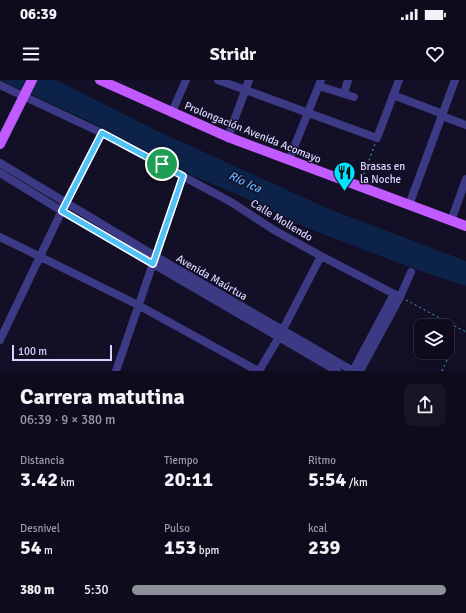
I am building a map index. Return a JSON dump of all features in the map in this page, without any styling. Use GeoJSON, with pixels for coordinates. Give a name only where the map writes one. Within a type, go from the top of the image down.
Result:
{"type":"FeatureCollection","features":[{"type":"Feature","properties":{"kind":"main road"},"geometry":{"type":"LineString","coordinates":[[0,144],[32,80]]}},
{"type":"Feature","properties":{"kind":"main road","name":"Prolongación Avenida Acomayo"},"geometry":{"type":"LineString","coordinates":[[100,80],[228,137],[466,226]]}},
{"type":"Feature","properties":{"kind":"street"},"geometry":{"type":"LineString","coordinates":[[172,112],[186,80]]}},
{"type":"Feature","properties":{"kind":"street"},"geometry":{"type":"LineString","coordinates":[[218,80],[377,138],[399,80]]}},
{"type":"Feature","properties":{"kind":"street"},"geometry":{"type":"LineString","coordinates":[[228,137],[249,80]]}},
{"type":"Feature","properties":{"kind":"street"},"geometry":{"type":"LineString","coordinates":[[344,94],[348,80]]}},
{"type":"Feature","properties":{"kind":"street"},"geometry":{"type":"LineString","coordinates":[[409,205],[455,80]]}},
{"type":"Feature","properties":{"kind":"street"},"geometry":{"type":"LineString","coordinates":[[290,160],[320,83],[354,97]]}},
{"type":"Feature","properties":{"kind":"street","name":"Calle Mollendo"},"geometry":{"type":"LineString","coordinates":[[0,85],[25,94],[102,133],[232,202],[274,230],[321,256],[397,295]]}},
{"type":"Feature","properties":{"kind":"street"},"geometry":{"type":"LineString","coordinates":[[393,95],[466,125]]}},
{"type":"Feature","properties":{"kind":"street"},"geometry":{"type":"LineString","coordinates":[[0,340],[66,202],[102,133]]}},
{"type":"Feature","properties":{"kind":"street","name":"Avenida Maúrtua"},"geometry":{"type":"LineString","coordinates":[[0,163],[66,202],[154,260]]}},
{"type":"Feature","properties":{"kind":"street","name":"Avenida Maúrtua"},"geometry":{"type":"LineString","coordinates":[[0,173],[62,211],[154,260],[281,334],[353,371]]}},
{"type":"Feature","properties":{"kind":"street"},"geometry":{"type":"LineString","coordinates":[[116,371],[183,176]]}},
{"type":"Feature","properties":{"kind":"street"},"geometry":{"type":"LineString","coordinates":[[451,221],[466,180]]}},
{"type":"Feature","properties":{"kind":"street"},"geometry":{"type":"LineString","coordinates":[[0,237],[138,305],[258,371],[281,334],[321,256]]}},
{"type":"Feature","properties":{"kind":"street"},"geometry":{"type":"LineString","coordinates":[[353,371],[411,272]]}},
{"type":"Feature","properties":{"kind":"street"},"geometry":{"type":"LineString","coordinates":[[360,371],[397,295]]}},
{"type":"Feature","properties":{"kind":"street","name":"Avenida Maúrtua"},"geometry":{"type":"LineString","coordinates":[[281,334],[337,371]]}},
{"type":"Feature","properties":{"kind":"path"},"geometry":{"type":"LineString","coordinates":[[359,187],[377,138]]}},
{"type":"Feature","properties":{"kind":"path"},"geometry":{"type":"LineString","coordinates":[[397,295],[466,332]]}},
{"type":"Feature","properties":{"kind":"path"},"geometry":{"type":"LineString","coordinates":[[442,371],[448,359]]}},
{"type":"Feature","properties":{"kind":"water","name":"Río Ica"},"geometry":{"type":"Polygon","coordinates":[[[0,80],[56,80],[153,129],[329,209],[466,261],[466,286],[412,268],[302,226],[243,197],[193,176],[97,125],[0,80]]]}},
{"type":"Feature","properties":{"kind":"place","name":"Brasas en la Noche"},"geometry":{"type":"Point","coordinates":[345,192]}},
{"type":"Feature","properties":{"kind":"route"},"geometry":{"type":"LineString","coordinates":[[102,133],[162,164],[183,176],[153,264],[62,211],[102,133]]}}]}
